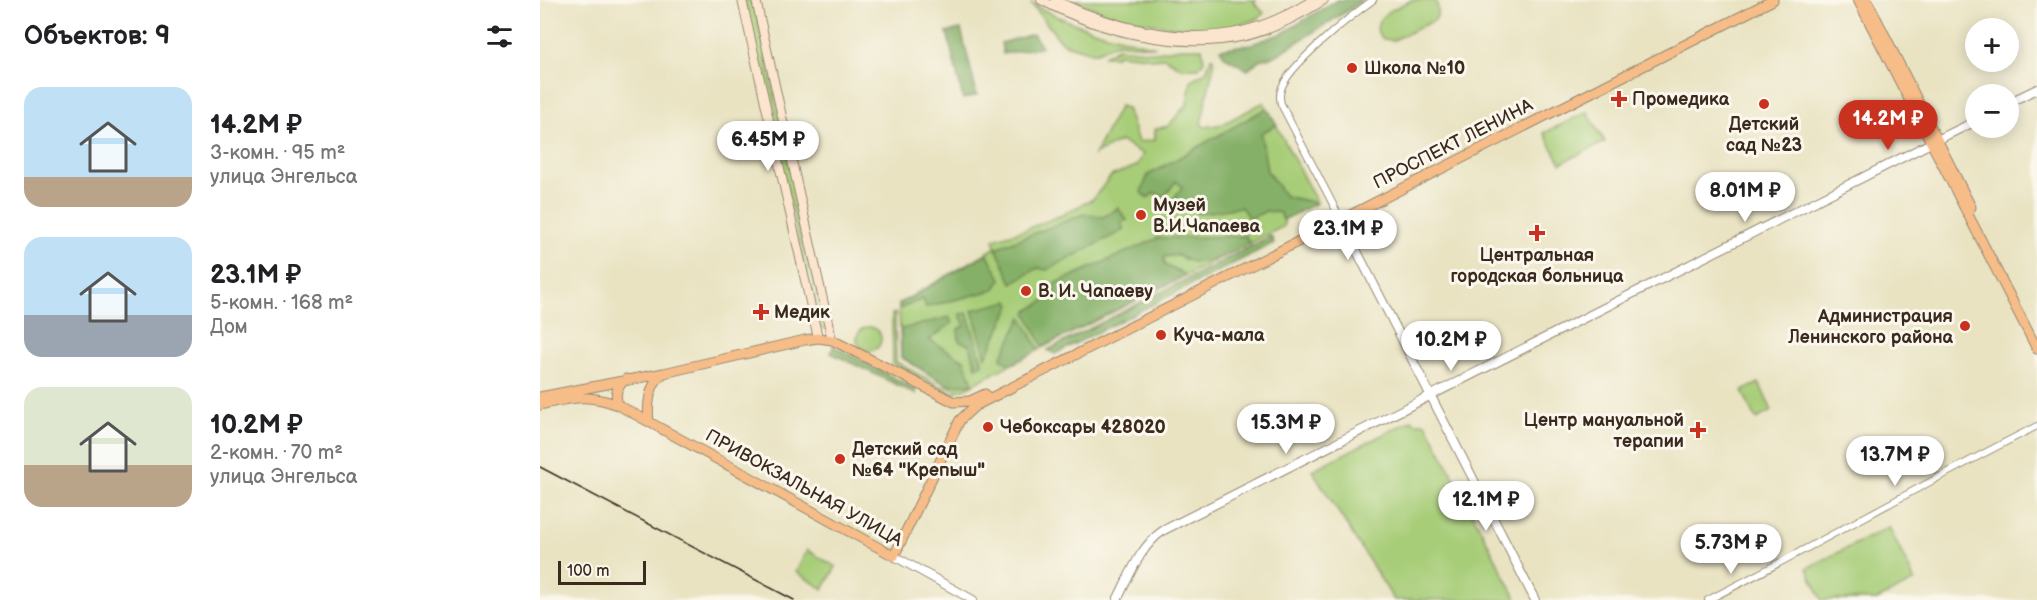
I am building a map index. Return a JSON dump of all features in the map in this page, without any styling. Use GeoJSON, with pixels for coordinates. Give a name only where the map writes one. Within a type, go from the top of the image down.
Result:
{"type":"FeatureCollection","features":[{"type":"Feature","properties":{"kind":"main road"},"geometry":{"type":"LineString","coordinates":[[742,0],[819,338]]}},
{"type":"Feature","properties":{"kind":"main road"},"geometry":{"type":"LineString","coordinates":[[756,0],[832,340]]}},
{"type":"Feature","properties":{"kind":"main road"},"geometry":{"type":"LineString","coordinates":[[1041,0],[1102,26],[1154,38],[1179,41],[1206,41],[1245,36],[1289,20],[1324,0]]}},
{"type":"Feature","properties":{"kind":"main road"},"geometry":{"type":"LineString","coordinates":[[1055,0],[1088,14],[1129,27],[1194,35],[1232,33],[1258,26],[1313,0]]}},
{"type":"Feature","properties":{"kind":"main road","name":"ПРОСПЕКТ ЛЕНИНА"},"geometry":{"type":"LineString","coordinates":[[894,556],[960,420],[980,403],[1760,0]]}},
{"type":"Feature","properties":{"kind":"main road","name":"ПРОСПЕКТ ЛЕНИНА"},"geometry":{"type":"LineString","coordinates":[[954,402],[975,399],[1773,0]]}},
{"type":"Feature","properties":{"kind":"main road"},"geometry":{"type":"LineString","coordinates":[[1858,0],[2037,337]]}},
{"type":"Feature","properties":{"kind":"main road"},"geometry":{"type":"LineString","coordinates":[[1867,0],[1934,142],[2037,349]]}},
{"type":"Feature","properties":{"kind":"main road"},"geometry":{"type":"LineString","coordinates":[[782,175],[795,172]]}},
{"type":"Feature","properties":{"kind":"main road"},"geometry":{"type":"LineString","coordinates":[[540,397],[664,373],[819,338],[832,340],[954,402],[960,410],[960,420]]}},
{"type":"Feature","properties":{"kind":"main road"},"geometry":{"type":"LineString","coordinates":[[649,422],[652,391],[656,379],[664,373]]}},
{"type":"Feature","properties":{"kind":"main road"},"geometry":{"type":"LineString","coordinates":[[618,405],[617,389],[626,379]]}},
{"type":"Feature","properties":{"kind":"main road","name":"ПРИВОКЗАЛЬНАЯ УЛИЦА"},"geometry":{"type":"LineString","coordinates":[[540,405],[584,396],[599,398],[618,405],[894,556]]}},
{"type":"Feature","properties":{"kind":"street"},"geometry":{"type":"LineString","coordinates":[[1373,0],[1312,50],[1292,72],[1280,92],[1281,104],[1535,600]]}},
{"type":"Feature","properties":{"kind":"street"},"geometry":{"type":"LineString","coordinates":[[2019,97],[2037,88]]}},
{"type":"Feature","properties":{"kind":"street"},"geometry":{"type":"LineString","coordinates":[[1117,600],[1149,541],[1164,530],[1965,126]]}},
{"type":"Feature","properties":{"kind":"street"},"geometry":{"type":"LineString","coordinates":[[1708,600],[2037,426]]}},
{"type":"Feature","properties":{"kind":"street","name":"ПРИВОКЗАЛЬНАЯ УЛИЦА"},"geometry":{"type":"LineString","coordinates":[[894,556],[973,600]]}},
{"type":"Feature","properties":{"kind":"green space"},"geometry":{"type":"Polygon","coordinates":[[[744,0],[754,0],[825,329],[819,329],[744,0]]]}},
{"type":"Feature","properties":{"kind":"green space"},"geometry":{"type":"Polygon","coordinates":[[[1073,0],[1256,0],[1254,3],[1264,13],[1257,19],[1221,30],[1172,27],[1116,17],[1073,0]]]}},
{"type":"Feature","properties":{"kind":"green space"},"geometry":{"type":"Polygon","coordinates":[[[1337,0],[1362,0],[1275,56],[1259,60],[1248,70],[1225,57],[1220,49],[1252,44],[1283,33],[1337,0]]]}},
{"type":"Feature","properties":{"kind":"green space"},"geometry":{"type":"Polygon","coordinates":[[[1412,0],[1435,0],[1438,10],[1435,20],[1394,40],[1383,39],[1378,33],[1379,21],[1388,12],[1412,0]]]}},
{"type":"Feature","properties":{"kind":"green space"},"geometry":{"type":"Polygon","coordinates":[[[1031,3],[1076,24],[1156,47],[1117,43],[1092,52],[1062,43],[1031,3]]]}},
{"type":"Feature","properties":{"kind":"green space"},"geometry":{"type":"Polygon","coordinates":[[[961,29],[977,95],[963,99],[947,32],[961,29]]]}},
{"type":"Feature","properties":{"kind":"green space"},"geometry":{"type":"Polygon","coordinates":[[[1033,34],[1042,47],[1003,54],[1001,43],[1033,34]]]}},
{"type":"Feature","properties":{"kind":"green space"},"geometry":{"type":"Polygon","coordinates":[[[1117,48],[1156,52],[1181,48],[1202,48],[1204,60],[1199,68],[1181,68],[1165,58],[1150,59],[1118,54],[1117,56],[1104,56],[1117,48]]]}},
{"type":"Feature","properties":{"kind":"green space"},"geometry":{"type":"Polygon","coordinates":[[[1211,58],[1214,64],[1201,124],[1205,127],[1223,124],[1264,102],[1317,203],[1284,219],[1284,226],[964,389],[957,391],[901,357],[899,304],[995,248],[994,239],[1062,215],[1093,199],[1111,176],[1137,166],[1143,154],[1120,141],[1094,155],[1120,106],[1127,108],[1138,142],[1155,140],[1155,129],[1168,126],[1187,105],[1191,80],[1206,72],[1211,58]]]}},
{"type":"Feature","properties":{"kind":"green space"},"geometry":{"type":"Polygon","coordinates":[[[1267,108],[1277,125],[1261,133],[1267,171],[1285,196],[1317,203],[1283,220],[1280,213],[1266,211],[1249,219],[1241,207],[1198,214],[1185,202],[1170,204],[1182,187],[1176,181],[1165,196],[1154,193],[1148,198],[1141,192],[1148,175],[1267,108]]]}},
{"type":"Feature","properties":{"kind":"green space"},"geometry":{"type":"Polygon","coordinates":[[[1587,112],[1605,142],[1561,163],[1544,133],[1587,112]]]}},
{"type":"Feature","properties":{"kind":"green space"},"geometry":{"type":"Polygon","coordinates":[[[1118,208],[1127,220],[1121,223],[1124,230],[1047,270],[1038,268],[1012,283],[996,248],[1084,214],[1103,217],[1118,208]]]}},
{"type":"Feature","properties":{"kind":"green space"},"geometry":{"type":"Polygon","coordinates":[[[1246,236],[1249,244],[1214,260],[1195,262],[1178,255],[1164,257],[1165,265],[1186,275],[1043,347],[1026,312],[1055,294],[1054,284],[1158,238],[1246,236]]]}},
{"type":"Feature","properties":{"kind":"green space"},"geometry":{"type":"Polygon","coordinates":[[[1271,236],[1274,243],[1055,354],[1048,350],[1271,236]]]}},
{"type":"Feature","properties":{"kind":"green space"},"geometry":{"type":"Polygon","coordinates":[[[987,253],[1001,279],[994,290],[926,307],[923,299],[899,309],[899,304],[987,253]]]}},
{"type":"Feature","properties":{"kind":"green space"},"geometry":{"type":"Polygon","coordinates":[[[1009,301],[1011,305],[986,357],[972,310],[1009,301]]]}},
{"type":"Feature","properties":{"kind":"green space"},"geometry":{"type":"Polygon","coordinates":[[[895,313],[896,362],[955,394],[954,396],[893,364],[892,314],[895,313]]]}},
{"type":"Feature","properties":{"kind":"green space"},"geometry":{"type":"Polygon","coordinates":[[[967,313],[983,364],[976,367],[970,345],[959,341],[958,329],[965,326],[960,314],[967,313]]]}},
{"type":"Feature","properties":{"kind":"green space"},"geometry":{"type":"Polygon","coordinates":[[[949,317],[952,323],[929,340],[964,360],[973,384],[947,385],[901,357],[901,329],[949,317]]]}},
{"type":"Feature","properties":{"kind":"green space"},"geometry":{"type":"Polygon","coordinates":[[[1022,317],[1039,350],[1010,365],[1001,358],[1022,317]]]}},
{"type":"Feature","properties":{"kind":"green space"},"geometry":{"type":"Polygon","coordinates":[[[869,327],[874,328],[880,334],[880,344],[874,350],[869,351],[864,350],[858,344],[857,339],[858,334],[864,328],[869,327]]]}},
{"type":"Feature","properties":{"kind":"green space"},"geometry":{"type":"Polygon","coordinates":[[[833,346],[916,389],[916,394],[831,353],[833,346]]]}},
{"type":"Feature","properties":{"kind":"green space"},"geometry":{"type":"Polygon","coordinates":[[[1759,383],[1772,411],[1756,419],[1742,391],[1759,383]]]}},
{"type":"Feature","properties":{"kind":"green space"},"geometry":{"type":"Polygon","coordinates":[[[1412,420],[1415,423],[1426,423],[1517,600],[1394,600],[1312,470],[1412,420]]]}},
{"type":"Feature","properties":{"kind":"green space"},"geometry":{"type":"Polygon","coordinates":[[[1889,527],[1915,581],[1877,600],[1822,600],[1807,568],[1889,527]]]}},
{"type":"Feature","properties":{"kind":"green space"},"geometry":{"type":"Polygon","coordinates":[[[807,550],[836,567],[823,589],[796,572],[807,550]]]}},
{"type":"Feature","properties":{"kind":"railway"},"geometry":{"type":"LineString","coordinates":[[540,467],[794,600]]}},
{"type":"Feature","properties":{"kind":"place","name":"Школа №10"},"geometry":{"type":"Point","coordinates":[1352,68]}},
{"type":"Feature","properties":{"kind":"place","name":"Промедика"},"geometry":{"type":"Point","coordinates":[1619,99]}},
{"type":"Feature","properties":{"kind":"place","name":"Детский сад №23"},"geometry":{"type":"Point","coordinates":[1764,104]}},
{"type":"Feature","properties":{"kind":"place","name":"Музей В.И.Чапаева"},"geometry":{"type":"Point","coordinates":[1141,215]}},
{"type":"Feature","properties":{"kind":"place","name":"Центральная городская больница"},"geometry":{"type":"Point","coordinates":[1537,233]}},
{"type":"Feature","properties":{"kind":"place","name":"В. И. Чапаеву"},"geometry":{"type":"Point","coordinates":[1026,291]}},
{"type":"Feature","properties":{"kind":"place","name":"Медик"},"geometry":{"type":"Point","coordinates":[761,312]}},
{"type":"Feature","properties":{"kind":"place","name":"Администрация Ленинского района"},"geometry":{"type":"Point","coordinates":[1965,326]}},
{"type":"Feature","properties":{"kind":"place","name":"Куча-мала"},"geometry":{"type":"Point","coordinates":[1161,335]}},
{"type":"Feature","properties":{"kind":"place","name":"Чебоксары 428020"},"geometry":{"type":"Point","coordinates":[988,427]}},
{"type":"Feature","properties":{"kind":"place","name":"Центр мануальной терапии"},"geometry":{"type":"Point","coordinates":[1698,430]}},
{"type":"Feature","properties":{"kind":"place","name":"Детский сад №64 \"Крепыш\""},"geometry":{"type":"Point","coordinates":[840,459]}}]}
